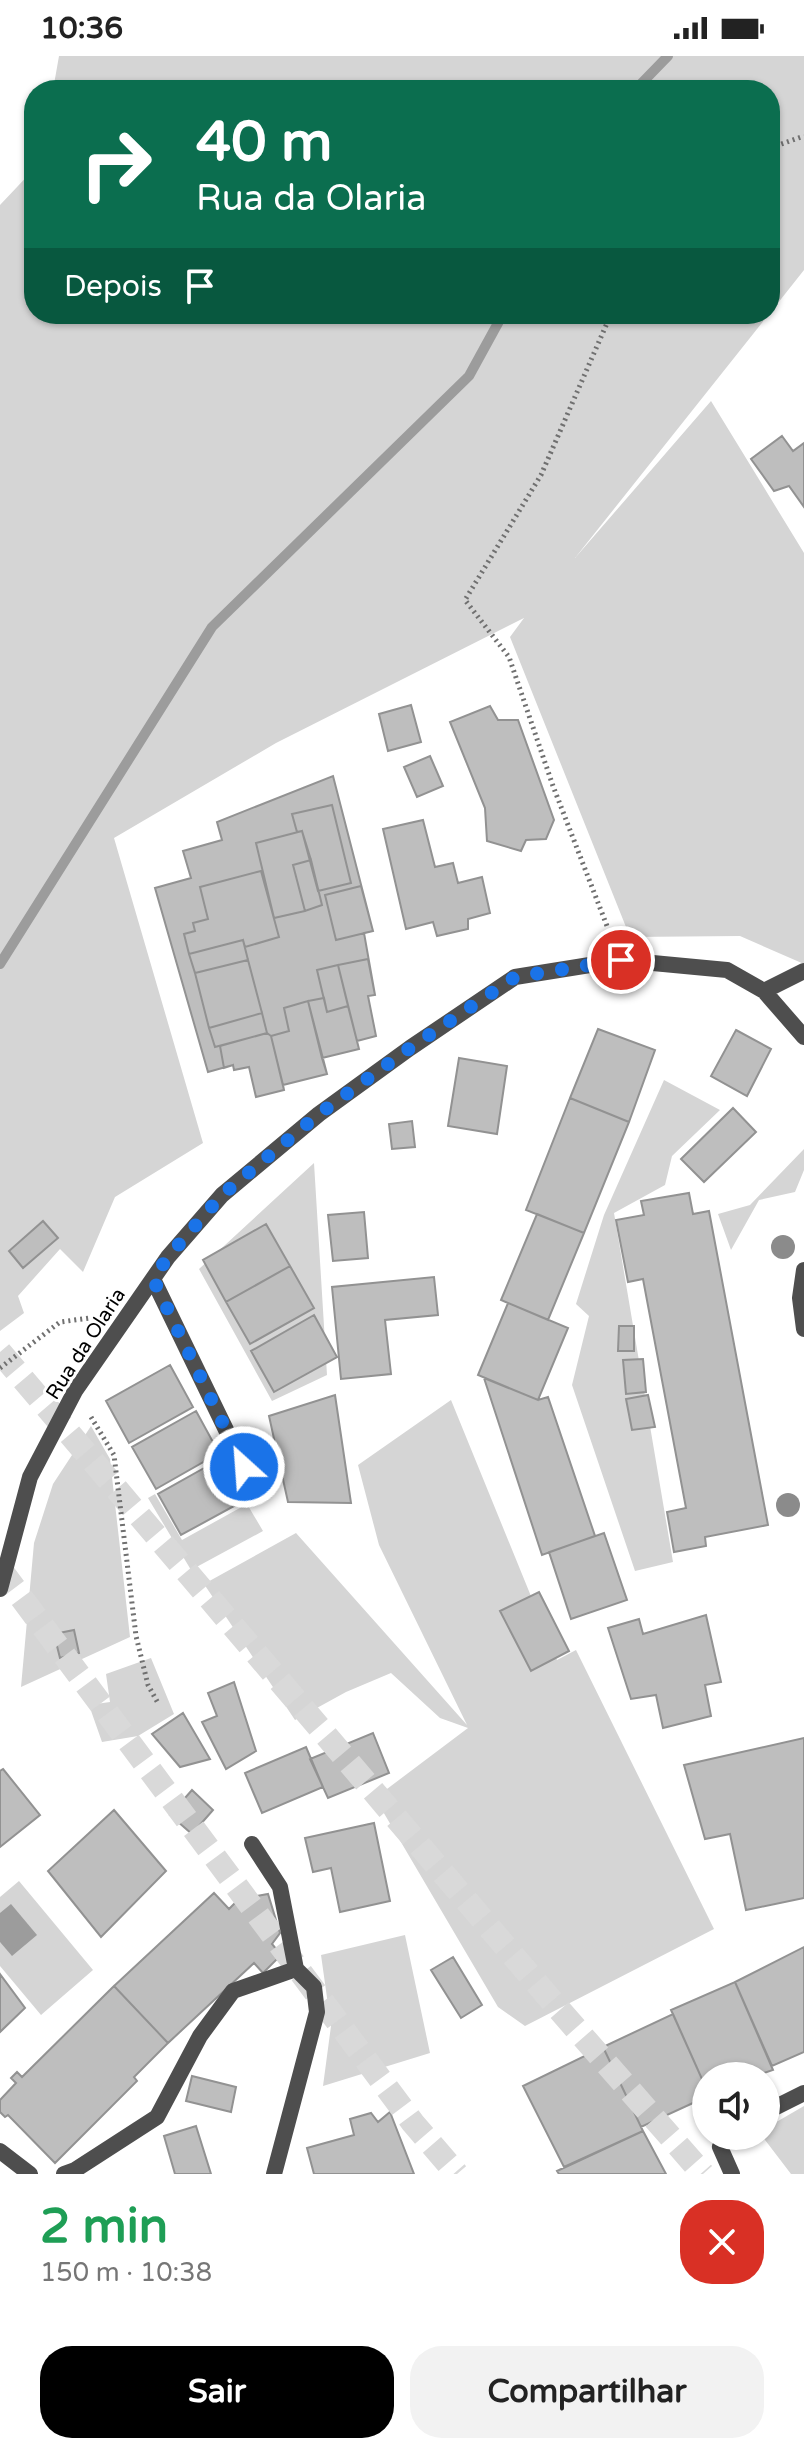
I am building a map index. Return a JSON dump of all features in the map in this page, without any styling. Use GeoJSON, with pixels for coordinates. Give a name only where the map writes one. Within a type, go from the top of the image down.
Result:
{"type":"FeatureCollection","features":[{"type":"Feature","properties":{"kind":"street","name":"Rua da Olaria"},"geometry":{"type":"LineString","coordinates":[[0,1589],[30,1477],[75,1391],[168,1257],[222,1195],[319,1114],[515,977],[621,960],[727,970],[764,991],[804,1037]]}},
{"type":"Feature","properties":{"kind":"street"},"geometry":{"type":"LineString","coordinates":[[764,991],[804,971]]}},
{"type":"Feature","properties":{"kind":"street"},"geometry":{"type":"LineString","coordinates":[[804,1270],[800,1298],[804,1329]]}},
{"type":"Feature","properties":{"kind":"street"},"geometry":{"type":"LineString","coordinates":[[153,1279],[244,1467]]}},
{"type":"Feature","properties":{"kind":"street"},"geometry":{"type":"LineString","coordinates":[[252,1844],[280,1887],[296,1969],[314,1987],[317,2012],[274,2174]]}},
{"type":"Feature","properties":{"kind":"street"},"geometry":{"type":"LineString","coordinates":[[64,2174],[86,2164],[157,2117],[200,2036],[233,1991],[296,1969]]}},
{"type":"Feature","properties":{"kind":"street"},"geometry":{"type":"LineString","coordinates":[[780,2105],[804,2093]]}},
{"type":"Feature","properties":{"kind":"street"},"geometry":{"type":"LineString","coordinates":[[721,2150],[732,2174]]}},
{"type":"Feature","properties":{"kind":"street"},"geometry":{"type":"LineString","coordinates":[[0,2151],[30,2174]]}},
{"type":"Feature","properties":{"kind":"path"},"geometry":{"type":"LineString","coordinates":[[780,144],[804,136]]}},
{"type":"Feature","properties":{"kind":"path"},"geometry":{"type":"LineString","coordinates":[[607,324],[541,475],[465,600],[509,657],[553,786],[614,943]]}},
{"type":"Feature","properties":{"kind":"path"},"geometry":{"type":"LineString","coordinates":[[0,1368],[60,1322],[103,1317],[120,1325]]}},
{"type":"Feature","properties":{"kind":"path"},"geometry":{"type":"LineString","coordinates":[[91,1417],[114,1455],[136,1636],[148,1685],[158,1703]]}},
{"type":"Feature","properties":{"kind":"shaded area"},"geometry":{"type":"Polygon","coordinates":[[[59,56],[804,56],[804,270],[780,300],[780,80],[55,80],[59,56]]]}},
{"type":"Feature","properties":{"kind":"shaded area"},"geometry":{"type":"Polygon","coordinates":[[[24,180],[24,324],[761,324],[575,558],[711,401],[804,553],[804,964],[740,936],[630,937],[510,637],[524,618],[276,743],[114,838],[203,1143],[115,1197],[83,1272],[60,1249],[18,1296],[24,1313],[0,1331],[0,205],[24,180]]]}},
{"type":"Feature","properties":{"kind":"shaded area"},"geometry":{"type":"Polygon","coordinates":[[[664,1080],[720,1110],[672,1156],[665,1185],[614,1213],[673,1562],[635,1571],[572,1385],[589,1316],[576,1304],[604,1215],[664,1080]]]}},
{"type":"Feature","properties":{"kind":"shaded area"},"geometry":{"type":"Polygon","coordinates":[[[804,1149],[804,1170],[795,1192],[759,1200],[731,1250],[718,1214],[750,1205],[804,1149]]]}},
{"type":"Feature","properties":{"kind":"shaded area"},"geometry":{"type":"Polygon","coordinates":[[[314,1163],[327,1375],[272,1401],[199,1269],[314,1163]]]}},
{"type":"Feature","properties":{"kind":"shaded area"},"geometry":{"type":"Polygon","coordinates":[[[451,1400],[557,1660],[576,1650],[714,1929],[525,2026],[498,2007],[375,1798],[468,1728],[440,1718],[391,1673],[346,1692],[295,1720],[204,1584],[296,1533],[467,1725],[379,1545],[358,1465],[451,1400]]]}},
{"type":"Feature","properties":{"kind":"shaded area"},"geometry":{"type":"Polygon","coordinates":[[[91,1426],[110,1459],[130,1637],[21,1687],[34,1543],[53,1484],[91,1426]]]}},
{"type":"Feature","properties":{"kind":"shaded area"},"geometry":{"type":"Polygon","coordinates":[[[155,1494],[182,1540],[247,1504],[263,1531],[191,1570],[148,1498],[155,1494]]]}},
{"type":"Feature","properties":{"kind":"shaded area"},"geometry":{"type":"Polygon","coordinates":[[[151,1658],[174,1714],[138,1736],[102,1742],[89,1705],[110,1702],[106,1674],[151,1658]]]}},
{"type":"Feature","properties":{"kind":"shaded area"},"geometry":{"type":"Polygon","coordinates":[[[19,1881],[93,1970],[41,2015],[0,1966],[0,1897],[19,1881]]]}},
{"type":"Feature","properties":{"kind":"shaded area"},"geometry":{"type":"Polygon","coordinates":[[[11,1904],[37,1935],[12,1956],[0,1942],[0,1913],[11,1904]]]}},
{"type":"Feature","properties":{"kind":"shaded area"},"geometry":{"type":"Polygon","coordinates":[[[405,1935],[430,2053],[323,2086],[331,2026],[321,1955],[405,1935]]]}},
{"type":"Feature","properties":{"kind":"shaded area"},"geometry":{"type":"Polygon","coordinates":[[[804,2106],[804,2174],[791,2174],[773,2150],[780,2150],[780,2120],[804,2106]]]}},
{"type":"Feature","properties":{"kind":"building"},"geometry":{"type":"Polygon","coordinates":[[[782,436],[793,451],[804,443],[804,507],[789,486],[774,491],[751,459],[782,436]]]}},
{"type":"Feature","properties":{"kind":"building"},"geometry":{"type":"Polygon","coordinates":[[[411,705],[421,742],[388,751],[379,714],[411,705]]]}},
{"type":"Feature","properties":{"kind":"building"},"geometry":{"type":"Polygon","coordinates":[[[490,706],[498,720],[518,720],[554,820],[546,839],[526,840],[521,851],[487,841],[485,808],[450,722],[490,706]]]}},
{"type":"Feature","properties":{"kind":"building"},"geometry":{"type":"Polygon","coordinates":[[[430,756],[443,786],[417,797],[404,767],[430,756]]]}},
{"type":"Feature","properties":{"kind":"building"},"geometry":{"type":"Polygon","coordinates":[[[333,776],[373,931],[364,933],[375,995],[368,996],[376,1036],[357,1041],[359,1049],[322,1058],[327,1074],[283,1085],[284,1090],[256,1097],[249,1067],[234,1070],[233,1065],[208,1072],[155,888],[191,878],[183,851],[222,840],[217,822],[333,776]]]}},
{"type":"Feature","properties":{"kind":"building"},"geometry":{"type":"Polygon","coordinates":[[[332,805],[351,883],[318,891],[302,831],[297,832],[292,814],[332,805]]]}},
{"type":"Feature","properties":{"kind":"building"},"geometry":{"type":"Polygon","coordinates":[[[423,820],[435,867],[453,863],[458,883],[482,877],[490,913],[468,919],[468,929],[437,936],[433,922],[406,929],[383,829],[423,820]]]}},
{"type":"Feature","properties":{"kind":"building"},"geometry":{"type":"Polygon","coordinates":[[[302,831],[311,860],[293,865],[305,911],[274,918],[256,843],[302,831]]]}},
{"type":"Feature","properties":{"kind":"building"},"geometry":{"type":"Polygon","coordinates":[[[311,860],[322,905],[305,911],[293,865],[311,860]]]}},
{"type":"Feature","properties":{"kind":"building"},"geometry":{"type":"Polygon","coordinates":[[[261,871],[279,937],[245,947],[243,940],[189,954],[184,934],[195,931],[193,923],[208,919],[200,887],[261,871]]]}},
{"type":"Feature","properties":{"kind":"building"},"geometry":{"type":"Polygon","coordinates":[[[361,886],[373,931],[336,940],[325,895],[361,886]]]}},
{"type":"Feature","properties":{"kind":"building"},"geometry":{"type":"Polygon","coordinates":[[[243,940],[248,960],[195,973],[189,954],[243,940]]]}},
{"type":"Feature","properties":{"kind":"building"},"geometry":{"type":"Polygon","coordinates":[[[368,959],[375,995],[368,996],[376,1036],[357,1041],[338,965],[368,959]]]}},
{"type":"Feature","properties":{"kind":"building"},"geometry":{"type":"Polygon","coordinates":[[[248,960],[262,1013],[209,1028],[195,973],[248,960]]]}},
{"type":"Feature","properties":{"kind":"building"},"geometry":{"type":"Polygon","coordinates":[[[338,965],[348,1006],[327,1012],[317,970],[338,965]]]}},
{"type":"Feature","properties":{"kind":"building"},"geometry":{"type":"Polygon","coordinates":[[[324,998],[327,1012],[348,1006],[359,1049],[322,1058],[308,1001],[324,998]]]}},
{"type":"Feature","properties":{"kind":"building"},"geometry":{"type":"Polygon","coordinates":[[[308,1001],[327,1074],[283,1085],[271,1036],[289,1031],[284,1008],[308,1001]]]}},
{"type":"Feature","properties":{"kind":"building"},"geometry":{"type":"Polygon","coordinates":[[[262,1013],[267,1033],[215,1047],[209,1028],[262,1013]]]}},
{"type":"Feature","properties":{"kind":"building"},"geometry":{"type":"Polygon","coordinates":[[[598,1029],[655,1050],[629,1122],[570,1098],[598,1029]]]}},
{"type":"Feature","properties":{"kind":"building"},"geometry":{"type":"Polygon","coordinates":[[[736,1030],[771,1049],[747,1096],[711,1076],[736,1030]]]}},
{"type":"Feature","properties":{"kind":"building"},"geometry":{"type":"Polygon","coordinates":[[[267,1033],[271,1036],[284,1090],[256,1097],[249,1067],[234,1070],[233,1065],[224,1068],[220,1046],[267,1033]]]}},
{"type":"Feature","properties":{"kind":"building"},"geometry":{"type":"Polygon","coordinates":[[[459,1058],[507,1066],[497,1134],[448,1126],[459,1058]]]}},
{"type":"Feature","properties":{"kind":"building"},"geometry":{"type":"Polygon","coordinates":[[[570,1098],[629,1122],[584,1233],[526,1210],[570,1098]]]}},
{"type":"Feature","properties":{"kind":"building"},"geometry":{"type":"Polygon","coordinates":[[[733,1108],[756,1132],[704,1182],[681,1159],[733,1108]]]}},
{"type":"Feature","properties":{"kind":"building"},"geometry":{"type":"Polygon","coordinates":[[[412,1121],[415,1147],[392,1149],[389,1124],[412,1121]]]}},
{"type":"Feature","properties":{"kind":"building"},"geometry":{"type":"Polygon","coordinates":[[[689,1193],[693,1214],[709,1211],[768,1525],[705,1537],[706,1546],[674,1552],[667,1512],[686,1508],[643,1279],[628,1282],[616,1220],[644,1215],[641,1201],[689,1193]]]}},
{"type":"Feature","properties":{"kind":"building"},"geometry":{"type":"Polygon","coordinates":[[[364,1212],[368,1258],[333,1261],[328,1215],[364,1212]]]}},
{"type":"Feature","properties":{"kind":"building"},"geometry":{"type":"Polygon","coordinates":[[[537,1214],[584,1233],[548,1320],[501,1300],[537,1214]]]}},
{"type":"Feature","properties":{"kind":"building"},"geometry":{"type":"Polygon","coordinates":[[[43,1221],[58,1238],[23,1268],[9,1251],[43,1221]]]}},
{"type":"Feature","properties":{"kind":"building"},"geometry":{"type":"Polygon","coordinates":[[[266,1224],[290,1266],[226,1302],[203,1260],[266,1224]]]}},
{"type":"Feature","properties":{"kind":"building"},"geometry":{"type":"Polygon","coordinates":[[[290,1266],[314,1308],[250,1344],[226,1302],[290,1266]]]}},
{"type":"Feature","properties":{"kind":"building"},"geometry":{"type":"Polygon","coordinates":[[[434,1277],[438,1315],[385,1320],[391,1374],[341,1379],[332,1287],[434,1277]]]}},
{"type":"Feature","properties":{"kind":"building"},"geometry":{"type":"Polygon","coordinates":[[[508,1303],[568,1328],[538,1400],[478,1375],[508,1303]]]}},
{"type":"Feature","properties":{"kind":"building"},"geometry":{"type":"Polygon","coordinates":[[[314,1315],[337,1357],[274,1392],[251,1351],[314,1315]]]}},
{"type":"Feature","properties":{"kind":"building"},"geometry":{"type":"Polygon","coordinates":[[[619,1326],[634,1326],[634,1351],[618,1351],[619,1326]]]}},
{"type":"Feature","properties":{"kind":"building"},"geometry":{"type":"Polygon","coordinates":[[[643,1359],[646,1392],[626,1394],[623,1360],[643,1359]]]}},
{"type":"Feature","properties":{"kind":"building"},"geometry":{"type":"Polygon","coordinates":[[[170,1365],[193,1407],[129,1443],[106,1401],[170,1365]]]}},
{"type":"Feature","properties":{"kind":"building"},"geometry":{"type":"Polygon","coordinates":[[[484,1378],[538,1400],[548,1397],[595,1536],[542,1555],[484,1378]]]}},
{"type":"Feature","properties":{"kind":"building"},"geometry":{"type":"Polygon","coordinates":[[[335,1395],[351,1503],[288,1502],[269,1416],[335,1395]]]}},
{"type":"Feature","properties":{"kind":"building"},"geometry":{"type":"Polygon","coordinates":[[[648,1395],[655,1427],[632,1430],[626,1399],[648,1395]]]}},
{"type":"Feature","properties":{"kind":"building"},"geometry":{"type":"Polygon","coordinates":[[[196,1411],[219,1453],[156,1489],[132,1447],[196,1411]]]}},
{"type":"Feature","properties":{"kind":"building"},"geometry":{"type":"Polygon","coordinates":[[[222,1458],[245,1500],[181,1535],[158,1494],[222,1458]]]}},
{"type":"Feature","properties":{"kind":"building"},"geometry":{"type":"Polygon","coordinates":[[[604,1533],[627,1600],[571,1619],[549,1552],[604,1533]]]}},
{"type":"Feature","properties":{"kind":"building"},"geometry":{"type":"Polygon","coordinates":[[[539,1592],[569,1651],[531,1671],[500,1611],[539,1592]]]}},
{"type":"Feature","properties":{"kind":"building"},"geometry":{"type":"Polygon","coordinates":[[[706,1615],[721,1682],[705,1685],[711,1716],[663,1728],[656,1695],[631,1699],[608,1628],[639,1619],[643,1634],[706,1615]]]}},
{"type":"Feature","properties":{"kind":"building"},"geometry":{"type":"Polygon","coordinates":[[[74,1630],[79,1653],[60,1658],[54,1634],[74,1630]]]}},
{"type":"Feature","properties":{"kind":"building"},"geometry":{"type":"Polygon","coordinates":[[[234,1682],[256,1751],[226,1769],[202,1722],[217,1716],[208,1693],[234,1682]]]}},
{"type":"Feature","properties":{"kind":"building"},"geometry":{"type":"Polygon","coordinates":[[[183,1713],[210,1759],[180,1767],[152,1734],[183,1713]]]}},
{"type":"Feature","properties":{"kind":"building"},"geometry":{"type":"Polygon","coordinates":[[[373,1733],[389,1773],[328,1798],[310,1759],[373,1733]]]}},
{"type":"Feature","properties":{"kind":"building"},"geometry":{"type":"Polygon","coordinates":[[[804,1738],[804,1898],[746,1910],[730,1834],[705,1839],[684,1765],[804,1738]]]}},
{"type":"Feature","properties":{"kind":"building"},"geometry":{"type":"Polygon","coordinates":[[[306,1747],[323,1787],[262,1813],[245,1773],[306,1747]]]}},
{"type":"Feature","properties":{"kind":"building"},"geometry":{"type":"Polygon","coordinates":[[[3,1769],[40,1815],[0,1847],[0,1771],[3,1769]]]}},
{"type":"Feature","properties":{"kind":"building"},"geometry":{"type":"Polygon","coordinates":[[[192,1790],[213,1810],[192,1834],[170,1815],[192,1790]]]}},
{"type":"Feature","properties":{"kind":"building"},"geometry":{"type":"Polygon","coordinates":[[[114,1810],[166,1871],[101,1937],[48,1871],[114,1810]]]}},
{"type":"Feature","properties":{"kind":"building"},"geometry":{"type":"Polygon","coordinates":[[[374,1823],[390,1901],[340,1912],[331,1868],[313,1872],[305,1838],[374,1823]]]}},
{"type":"Feature","properties":{"kind":"building"},"geometry":{"type":"Polygon","coordinates":[[[214,1893],[229,1909],[239,1899],[268,1894],[280,1933],[272,1944],[281,1955],[263,1973],[254,1963],[168,2043],[114,1986],[214,1893]]]}},
{"type":"Feature","properties":{"kind":"building"},"geometry":{"type":"Polygon","coordinates":[[[804,1947],[804,2052],[780,2062],[770,2062],[735,1982],[804,1947]]]}},
{"type":"Feature","properties":{"kind":"building"},"geometry":{"type":"Polygon","coordinates":[[[453,1957],[482,2005],[461,2018],[431,1970],[453,1957]]]}},
{"type":"Feature","properties":{"kind":"building"},"geometry":{"type":"Polygon","coordinates":[[[0,1974],[25,2008],[0,2032],[0,1974]]]}},
{"type":"Feature","properties":{"kind":"building"},"geometry":{"type":"Polygon","coordinates":[[[735,1982],[770,2062],[694,2062],[671,2010],[735,1982]]]}},
{"type":"Feature","properties":{"kind":"building"},"geometry":{"type":"Polygon","coordinates":[[[114,1986],[168,2043],[134,2077],[137,2081],[55,2163],[8,2115],[5,2117],[0,2112],[0,2100],[16,2083],[11,2078],[17,2072],[22,2077],[114,1986]]]}},
{"type":"Feature","properties":{"kind":"building"},"geometry":{"type":"Polygon","coordinates":[[[673,2014],[694,2062],[692,2062],[692,2103],[641,2127],[603,2047],[673,2014]]]}},
{"type":"Feature","properties":{"kind":"building"},"geometry":{"type":"Polygon","coordinates":[[[603,2047],[643,2131],[564,2167],[523,2086],[603,2047]]]}},
{"type":"Feature","properties":{"kind":"building"},"geometry":{"type":"Polygon","coordinates":[[[192,2076],[236,2087],[231,2112],[186,2101],[192,2076]]]}},
{"type":"Feature","properties":{"kind":"building"},"geometry":{"type":"Polygon","coordinates":[[[390,2112],[414,2174],[314,2174],[307,2148],[354,2135],[350,2119],[371,2113],[378,2122],[390,2112]]]}},
{"type":"Feature","properties":{"kind":"building"},"geometry":{"type":"Polygon","coordinates":[[[196,2126],[211,2174],[175,2174],[164,2136],[196,2126]]]}},
{"type":"Feature","properties":{"kind":"building"},"geometry":{"type":"Polygon","coordinates":[[[643,2131],[666,2174],[559,2174],[557,2171],[643,2131]]]}},
{"type":"Feature","properties":{"kind":"waterway"},"geometry":{"type":"LineString","coordinates":[[645,80],[668,56]]}},
{"type":"Feature","properties":{"kind":"waterway"},"geometry":{"type":"LineString","coordinates":[[0,964],[212,627],[469,376],[498,324]]}},
{"type":"Feature","properties":{"kind":"tunnel"},"geometry":{"type":"LineString","coordinates":[[0,1352],[556,2006],[703,2174]]}},
{"type":"Feature","properties":{"kind":"tunnel"},"geometry":{"type":"LineString","coordinates":[[0,1569],[413,2123],[457,2174]]}},
{"type":"Feature","properties":{"kind":"route"},"geometry":{"type":"LineString","coordinates":[[244,1467],[153,1279],[168,1257],[222,1195],[319,1114],[515,977],[621,960]]}}]}
